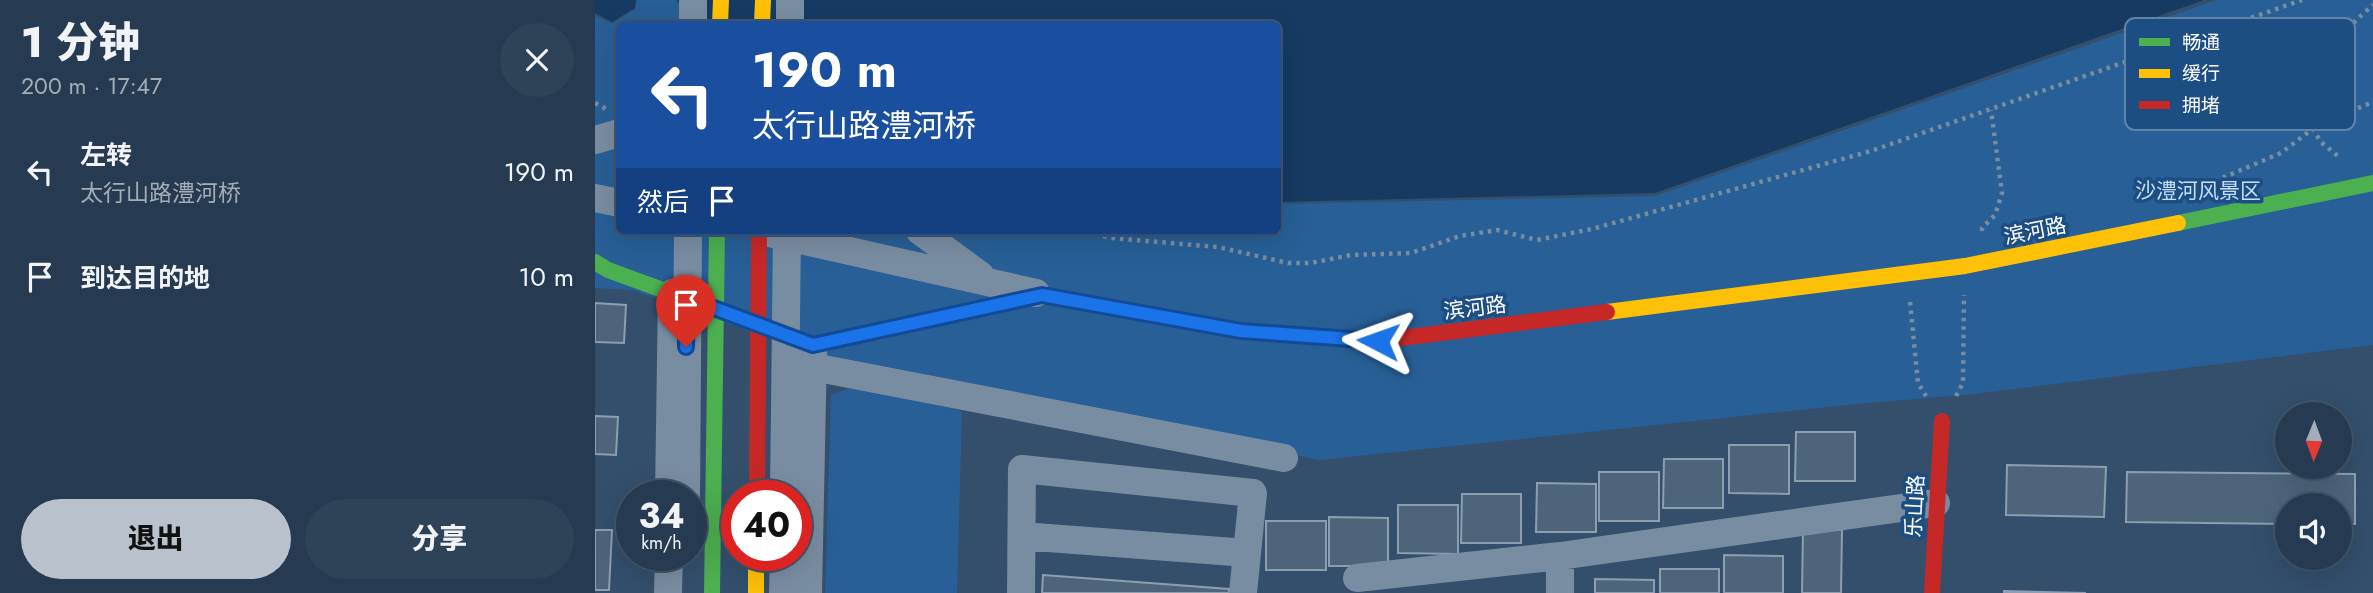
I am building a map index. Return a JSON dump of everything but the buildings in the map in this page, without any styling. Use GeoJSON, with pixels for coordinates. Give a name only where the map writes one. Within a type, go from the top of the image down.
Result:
{"type":"FeatureCollection","features":[{"type":"Feature","properties":{"kind":"street"},"geometry":{"type":"LineString","coordinates":[[693,0],[693,21]]}},
{"type":"Feature","properties":{"kind":"street"},"geometry":{"type":"LineString","coordinates":[[720,21],[721,0]]}},
{"type":"Feature","properties":{"kind":"street"},"geometry":{"type":"LineString","coordinates":[[762,0],[762,21]]}},
{"type":"Feature","properties":{"kind":"street"},"geometry":{"type":"LineString","coordinates":[[790,0],[790,21]]}},
{"type":"Feature","properties":{"kind":"street"},"geometry":{"type":"LineString","coordinates":[[595,139],[616,134]]}},
{"type":"Feature","properties":{"kind":"street","name":"滨河路"},"geometry":{"type":"LineString","coordinates":[[813,356],[1042,295],[1241,331],[1378,341],[1965,266],[2373,183]]}},
{"type":"Feature","properties":{"kind":"street"},"geometry":{"type":"LineString","coordinates":[[595,198],[616,202]]}},
{"type":"Feature","properties":{"kind":"street"},"geometry":{"type":"LineString","coordinates":[[670,480],[679,295],[687,235]]}},
{"type":"Feature","properties":{"kind":"street"},"geometry":{"type":"LineString","coordinates":[[712,593],[717,235]]}},
{"type":"Feature","properties":{"kind":"street"},"geometry":{"type":"LineString","coordinates":[[758,480],[774,235]]}},
{"type":"Feature","properties":{"kind":"street"},"geometry":{"type":"LineString","coordinates":[[774,235],[783,480]]}},
{"type":"Feature","properties":{"kind":"street"},"geometry":{"type":"LineString","coordinates":[[787,235],[1042,295]]}},
{"type":"Feature","properties":{"kind":"street"},"geometry":{"type":"LineString","coordinates":[[925,235],[990,283]]}},
{"type":"Feature","properties":{"kind":"street"},"geometry":{"type":"LineString","coordinates":[[595,262],[608,270],[679,295],[813,356],[1284,458]]}},
{"type":"Feature","properties":{"kind":"street"},"geometry":{"type":"LineString","coordinates":[[679,295],[685,480]]}},
{"type":"Feature","properties":{"kind":"street"},"geometry":{"type":"LineString","coordinates":[[808,593],[813,356]]}},
{"type":"Feature","properties":{"kind":"street","name":"乐山路"},"geometry":{"type":"LineString","coordinates":[[1932,593],[1942,421]]}},
{"type":"Feature","properties":{"kind":"street"},"geometry":{"type":"LineString","coordinates":[[1021,593],[1022,469],[1253,493],[1243,593]]}},
{"type":"Feature","properties":{"kind":"street"},"geometry":{"type":"LineString","coordinates":[[1357,578],[1560,556],[1936,503]]}},
{"type":"Feature","properties":{"kind":"street"},"geometry":{"type":"LineString","coordinates":[[1022,536],[1247,553]]}},
{"type":"Feature","properties":{"kind":"street"},"geometry":{"type":"LineString","coordinates":[[1560,556],[1560,593]]}},
{"type":"Feature","properties":{"kind":"street"},"geometry":{"type":"LineString","coordinates":[[668,593],[669,571]]}},
{"type":"Feature","properties":{"kind":"street"},"geometry":{"type":"LineString","coordinates":[[685,571],[685,593]]}},
{"type":"Feature","properties":{"kind":"street"},"geometry":{"type":"LineString","coordinates":[[756,571],[756,593]]}},
{"type":"Feature","properties":{"kind":"street"},"geometry":{"type":"LineString","coordinates":[[783,593],[784,571]]}},
{"type":"Feature","properties":{"kind":"path"},"geometry":{"type":"LineString","coordinates":[[2251,18],[2302,0]]}},
{"type":"Feature","properties":{"kind":"path"},"geometry":{"type":"LineString","coordinates":[[2355,21],[2373,5]]}},
{"type":"Feature","properties":{"kind":"path"},"geometry":{"type":"LineString","coordinates":[[1101,235],[1218,247],[1287,263],[1311,263],[1351,255],[1411,253],[1460,236],[1497,230],[1537,240],[1591,229],[1871,151],[2125,63]]}},
{"type":"Feature","properties":{"kind":"path"},"geometry":{"type":"LineString","coordinates":[[2355,109],[2373,102]]}},
{"type":"Feature","properties":{"kind":"path"},"geometry":{"type":"LineString","coordinates":[[1983,262],[1982,228],[1995,215],[2002,193],[1991,110]]}},
{"type":"Feature","properties":{"kind":"path"},"geometry":{"type":"LineString","coordinates":[[2209,184],[2281,153],[2311,130]]}},
{"type":"Feature","properties":{"kind":"path"},"geometry":{"type":"LineString","coordinates":[[1908,275],[1918,383],[1942,421],[1963,383],[1965,266]]}},
{"type":"Feature","properties":{"kind":"green space","name":"沙澧河风景区"},"geometry":{"type":"Polygon","coordinates":[[[637,0],[675,0],[692,21],[617,21],[635,9],[637,0]]]}},
{"type":"Feature","properties":{"kind":"green space","name":"沙澧河风景区"},"geometry":{"type":"Polygon","coordinates":[[[2216,0],[2373,0],[2373,345],[1965,395],[1320,460],[848,365],[632,290],[595,288],[595,15],[612,24],[616,21],[616,235],[1281,235],[1281,204],[1655,196],[2125,32],[2125,130],[2355,130],[2355,18],[2164,18],[2216,0]]]}},
{"type":"Feature","properties":{"kind":"green space"},"geometry":{"type":"Polygon","coordinates":[[[855,386],[962,411],[957,593],[825,593],[831,395],[855,386]]]}},
{"type":"Feature","properties":{"kind":"shaded area"},"geometry":{"type":"Polygon","coordinates":[[[595,0],[636,0],[635,8],[612,22],[595,13],[595,0]]]}},
{"type":"Feature","properties":{"kind":"shaded area"},"geometry":{"type":"Polygon","coordinates":[[[677,0],[2204,0],[2153,18],[2125,18],[2125,28],[1655,193],[1281,202],[1281,21],[694,21],[677,0]]]}},
{"type":"Feature","properties":{"kind":"traffic: fast"},"geometry":{"type":"LineString","coordinates":[[2178,223],[2373,183]]}},
{"type":"Feature","properties":{"kind":"traffic: fast"},"geometry":{"type":"LineString","coordinates":[[712,593],[717,235]]}},
{"type":"Feature","properties":{"kind":"traffic: fast"},"geometry":{"type":"LineString","coordinates":[[595,262],[608,270],[813,345],[853,336]]}},
{"type":"Feature","properties":{"kind":"traffic: slow"},"geometry":{"type":"LineString","coordinates":[[720,21],[721,0]]}},
{"type":"Feature","properties":{"kind":"traffic: slow"},"geometry":{"type":"LineString","coordinates":[[762,21],[763,0]]}},
{"type":"Feature","properties":{"kind":"traffic: slow"},"geometry":{"type":"LineString","coordinates":[[1607,312],[1965,266],[2178,223]]}},
{"type":"Feature","properties":{"kind":"traffic: slow"},"geometry":{"type":"LineString","coordinates":[[853,336],[1042,295],[1158,316]]}},
{"type":"Feature","properties":{"kind":"traffic: slow"},"geometry":{"type":"LineString","coordinates":[[756,571],[756,593]]}},
{"type":"Feature","properties":{"kind":"traffic: jam"},"geometry":{"type":"LineString","coordinates":[[757,480],[759,235]]}},
{"type":"Feature","properties":{"kind":"traffic: jam"},"geometry":{"type":"LineString","coordinates":[[1158,316],[1241,331],[1378,341],[1607,312]]}},
{"type":"Feature","properties":{"kind":"traffic: jam"},"geometry":{"type":"LineString","coordinates":[[1932,593],[1942,421]]}},
{"type":"Feature","properties":{"kind":"route"},"geometry":{"type":"LineString","coordinates":[[686,347],[687,298],[813,345],[1042,295],[1241,331],[1378,341]]}}]}
